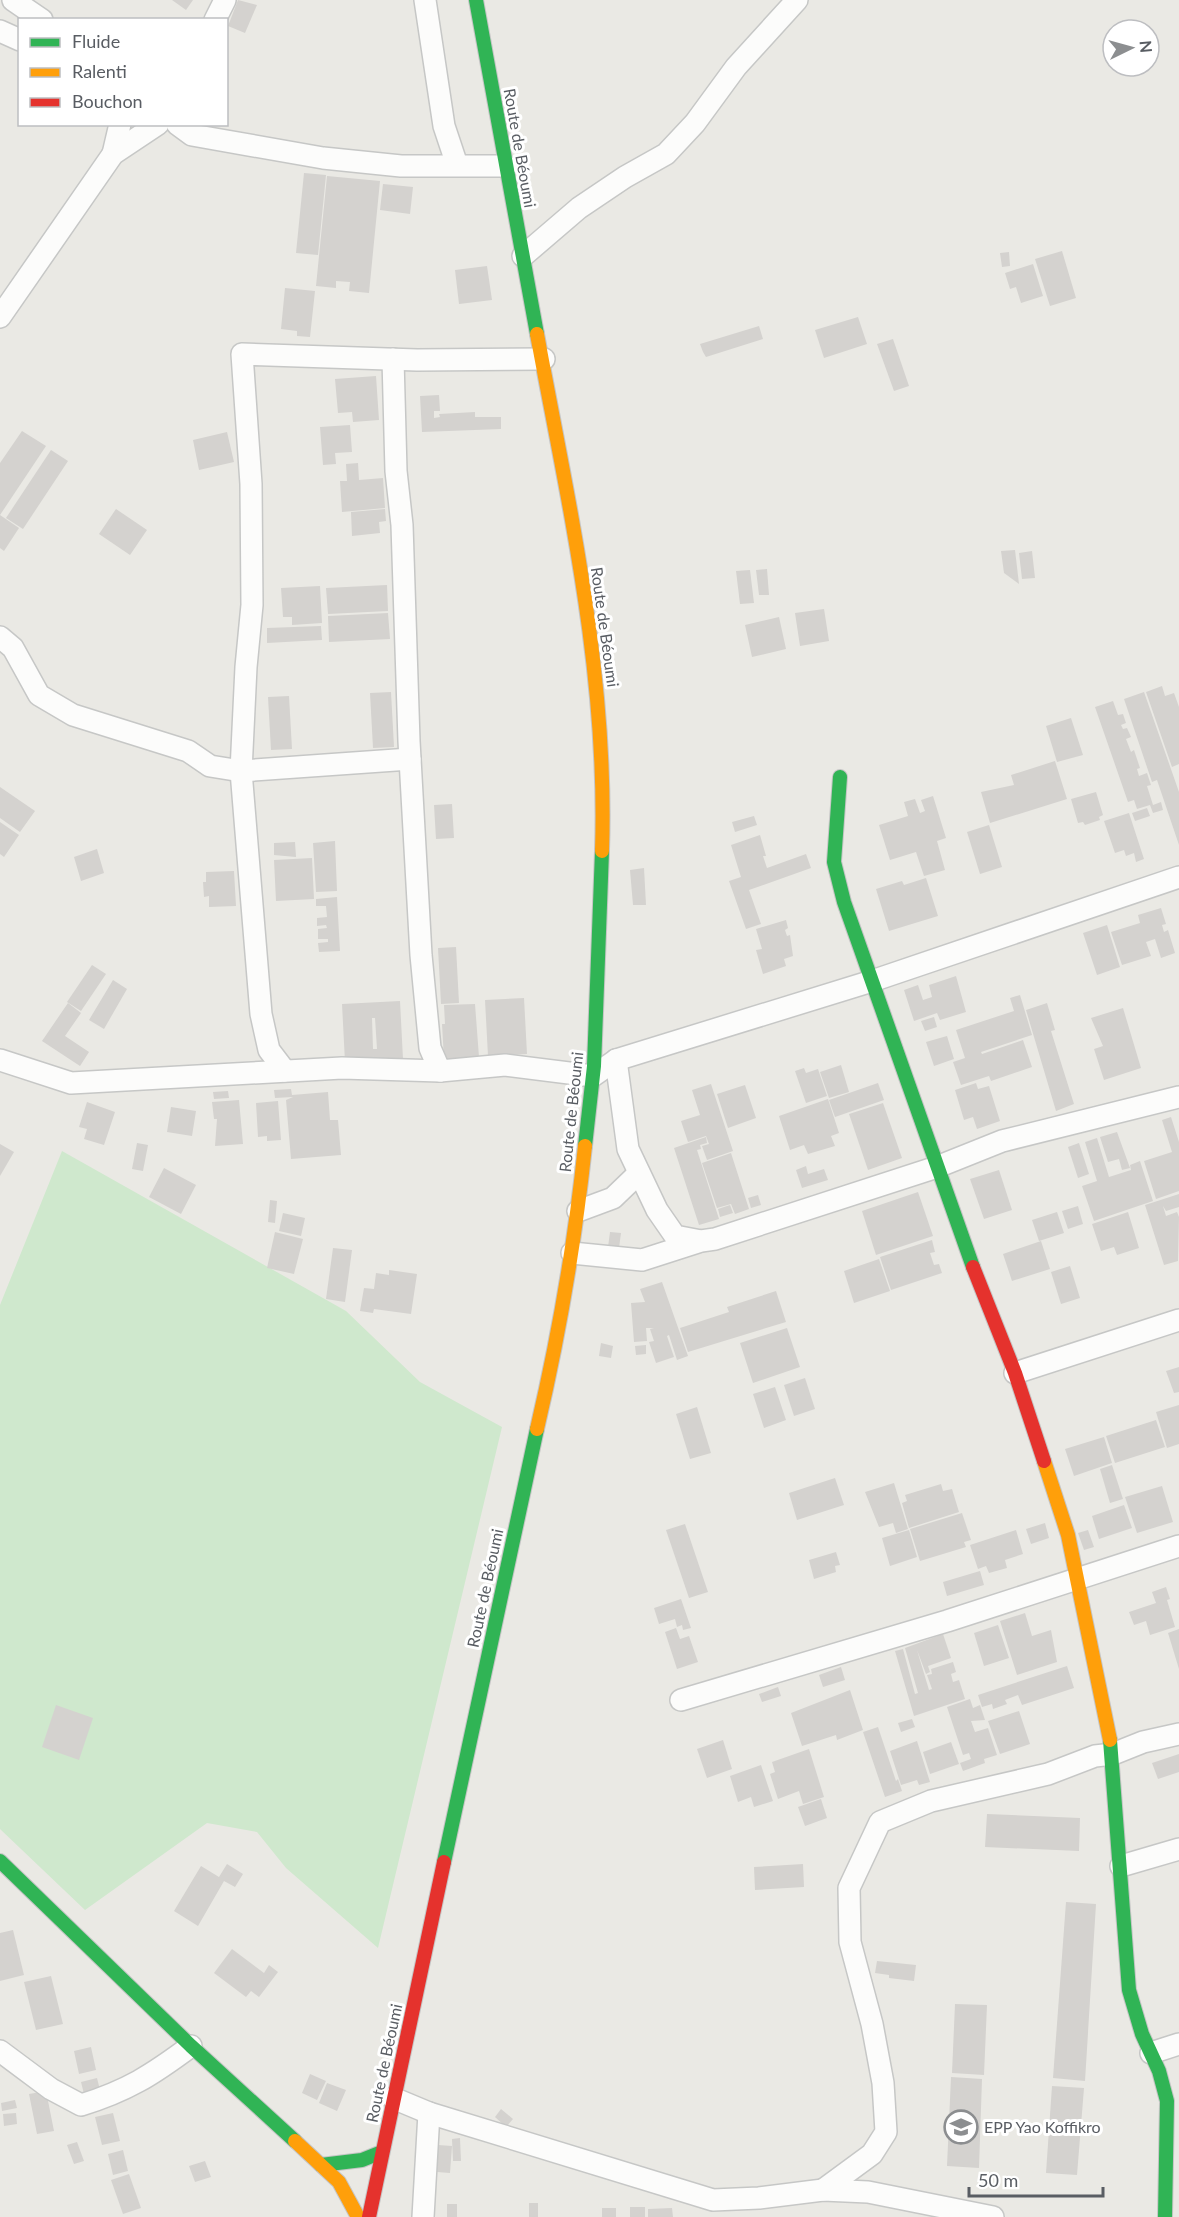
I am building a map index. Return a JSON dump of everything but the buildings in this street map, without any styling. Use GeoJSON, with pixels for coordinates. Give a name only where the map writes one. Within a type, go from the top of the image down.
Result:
{"type":"FeatureCollection","features":[{"type":"Feature","properties":{"kind":"main road","name":"Route de Béoumi"},"geometry":{"type":"LineString","coordinates":[[369,2217],[510,1546],[553,1361],[578,1211],[593,1076],[603,843],[600,711],[591,626],[544,359],[476,0]]}},
{"type":"Feature","properties":{"kind":"main road"},"geometry":{"type":"LineString","coordinates":[[840,777],[834,861],[872,981],[963,1242],[1015,1373],[1065,1524],[1113,1754],[1129,1990],[1150,2053],[1159,2071],[1167,2101],[1165,2217]]}},
{"type":"Feature","properties":{"kind":"main road"},"geometry":{"type":"LineString","coordinates":[[0,1861],[191,2046],[339,2182],[358,2217]]}},
{"type":"Feature","properties":{"kind":"main road"},"geometry":{"type":"LineString","coordinates":[[321,2165],[362,2160],[382,2152]]}},
{"type":"Feature","properties":{"kind":"main road"},"geometry":{"type":"LineString","coordinates":[[307,2153],[328,2192]]}},
{"type":"Feature","properties":{"kind":"street"},"geometry":{"type":"LineString","coordinates":[[13,0],[39,18]]}},
{"type":"Feature","properties":{"kind":"street"},"geometry":{"type":"LineString","coordinates":[[216,18],[225,0]]}},
{"type":"Feature","properties":{"kind":"street"},"geometry":{"type":"LineString","coordinates":[[425,0],[444,126],[457,165]]}},
{"type":"Feature","properties":{"kind":"street"},"geometry":{"type":"LineString","coordinates":[[523,256],[579,208],[625,177],[666,154],[695,123],[736,67],[797,0]]}},
{"type":"Feature","properties":{"kind":"street"},"geometry":{"type":"LineString","coordinates":[[0,31],[18,39]]}},
{"type":"Feature","properties":{"kind":"street"},"geometry":{"type":"LineString","coordinates":[[0,316],[113,153],[120,126]]}},
{"type":"Feature","properties":{"kind":"street"},"geometry":{"type":"LineString","coordinates":[[113,153],[155,126]]}},
{"type":"Feature","properties":{"kind":"street"},"geometry":{"type":"LineString","coordinates":[[180,126],[192,135],[323,158],[401,166],[507,165]]}},
{"type":"Feature","properties":{"kind":"street"},"geometry":{"type":"LineString","coordinates":[[285,1071],[268,1050],[261,1014],[242,771],[246,667],[252,606],[251,484],[242,354],[393,359],[544,359]]}},
{"type":"Feature","properties":{"kind":"street"},"geometry":{"type":"LineString","coordinates":[[393,359],[396,471],[402,525],[410,759],[427,1025],[430,1048],[440,1071]]}},
{"type":"Feature","properties":{"kind":"street"},"geometry":{"type":"LineString","coordinates":[[0,637],[13,648],[39,695],[73,715],[188,751],[210,766],[242,771],[410,759]]}},
{"type":"Feature","properties":{"kind":"street"},"geometry":{"type":"LineString","coordinates":[[0,1060],[71,1083],[342,1068],[440,1071],[505,1065],[593,1076],[616,1060],[872,981],[1179,877]]}},
{"type":"Feature","properties":{"kind":"street"},"geometry":{"type":"LineString","coordinates":[[616,1060],[628,1149],[639,1173],[657,1210],[675,1236],[701,1241]]}},
{"type":"Feature","properties":{"kind":"street"},"geometry":{"type":"LineString","coordinates":[[572,1253],[642,1260],[701,1241],[757,1227],[937,1167],[1002,1141],[1179,1097]]}},
{"type":"Feature","properties":{"kind":"street"},"geometry":{"type":"LineString","coordinates":[[578,1211],[613,1198],[639,1173]]}},
{"type":"Feature","properties":{"kind":"street"},"geometry":{"type":"LineString","coordinates":[[1015,1373],[1179,1320]]}},
{"type":"Feature","properties":{"kind":"street"},"geometry":{"type":"LineString","coordinates":[[681,1700],[946,1622],[1179,1546]]}},
{"type":"Feature","properties":{"kind":"street"},"geometry":{"type":"LineString","coordinates":[[823,2190],[872,2154],[886,2132],[883,2083],[872,2025],[849,1942],[849,1888],[880,1822],[930,1801],[1048,1774],[1095,1756],[1113,1754],[1143,1742],[1179,1734]]}},
{"type":"Feature","properties":{"kind":"street"},"geometry":{"type":"LineString","coordinates":[[1121,1866],[1179,1849]]}},
{"type":"Feature","properties":{"kind":"street"},"geometry":{"type":"LineString","coordinates":[[1150,2053],[1179,2044]]}},
{"type":"Feature","properties":{"kind":"street"},"geometry":{"type":"LineString","coordinates":[[0,2051],[51,2089],[81,2105],[114,2095],[145,2080],[191,2046]]}},
{"type":"Feature","properties":{"kind":"street"},"geometry":{"type":"LineString","coordinates":[[393,2098],[429,2114],[712,2209],[823,2190],[868,2193],[993,2217]]}},
{"type":"Feature","properties":{"kind":"street"},"geometry":{"type":"LineString","coordinates":[[423,2217],[429,2114]]}},
{"type":"Feature","properties":{"kind":"green space"},"geometry":{"type":"Polygon","coordinates":[[[62,1151],[346,1311],[420,1382],[502,1427],[378,1948],[286,1868],[257,1832],[207,1823],[85,1910],[0,1829],[0,1305],[62,1151]]]}},
{"type":"Feature","properties":{"kind":"traffic: fast"},"geometry":{"type":"LineString","coordinates":[[476,0],[537,334]]}},
{"type":"Feature","properties":{"kind":"traffic: fast"},"geometry":{"type":"LineString","coordinates":[[840,777],[834,862],[844,902],[973,1267]]}},
{"type":"Feature","properties":{"kind":"traffic: fast"},"geometry":{"type":"LineString","coordinates":[[585,1146],[594,1066],[602,851]]}},
{"type":"Feature","properties":{"kind":"traffic: fast"},"geometry":{"type":"LineString","coordinates":[[444,1862],[537,1429]]}},
{"type":"Feature","properties":{"kind":"traffic: fast"},"geometry":{"type":"LineString","coordinates":[[1110,1740],[1129,1990],[1142,2034],[1159,2071],[1167,2101],[1165,2217]]}},
{"type":"Feature","properties":{"kind":"traffic: fast"},"geometry":{"type":"LineString","coordinates":[[0,1861],[191,2046],[295,2141]]}},
{"type":"Feature","properties":{"kind":"traffic: fast"},"geometry":{"type":"LineString","coordinates":[[321,2165],[362,2160],[382,2152]]}},
{"type":"Feature","properties":{"kind":"traffic: slow"},"geometry":{"type":"LineString","coordinates":[[537,334],[573,527],[593,655],[602,785],[602,851]]}},
{"type":"Feature","properties":{"kind":"traffic: slow"},"geometry":{"type":"LineString","coordinates":[[537,1429],[566,1288],[585,1146]]}},
{"type":"Feature","properties":{"kind":"traffic: slow"},"geometry":{"type":"LineString","coordinates":[[1044,1461],[1068,1535],[1110,1740]]}},
{"type":"Feature","properties":{"kind":"traffic: slow"},"geometry":{"type":"LineString","coordinates":[[295,2141],[339,2182],[358,2217]]}},
{"type":"Feature","properties":{"kind":"traffic: jam"},"geometry":{"type":"LineString","coordinates":[[973,1267],[1015,1373],[1044,1461]]}},
{"type":"Feature","properties":{"kind":"traffic: jam"},"geometry":{"type":"LineString","coordinates":[[369,2217],[444,1862]]}},
{"type":"Feature","properties":{"kind":"place","name":"EPP Yao Koffikro"},"geometry":{"type":"Point","coordinates":[961,2127]}}]}
